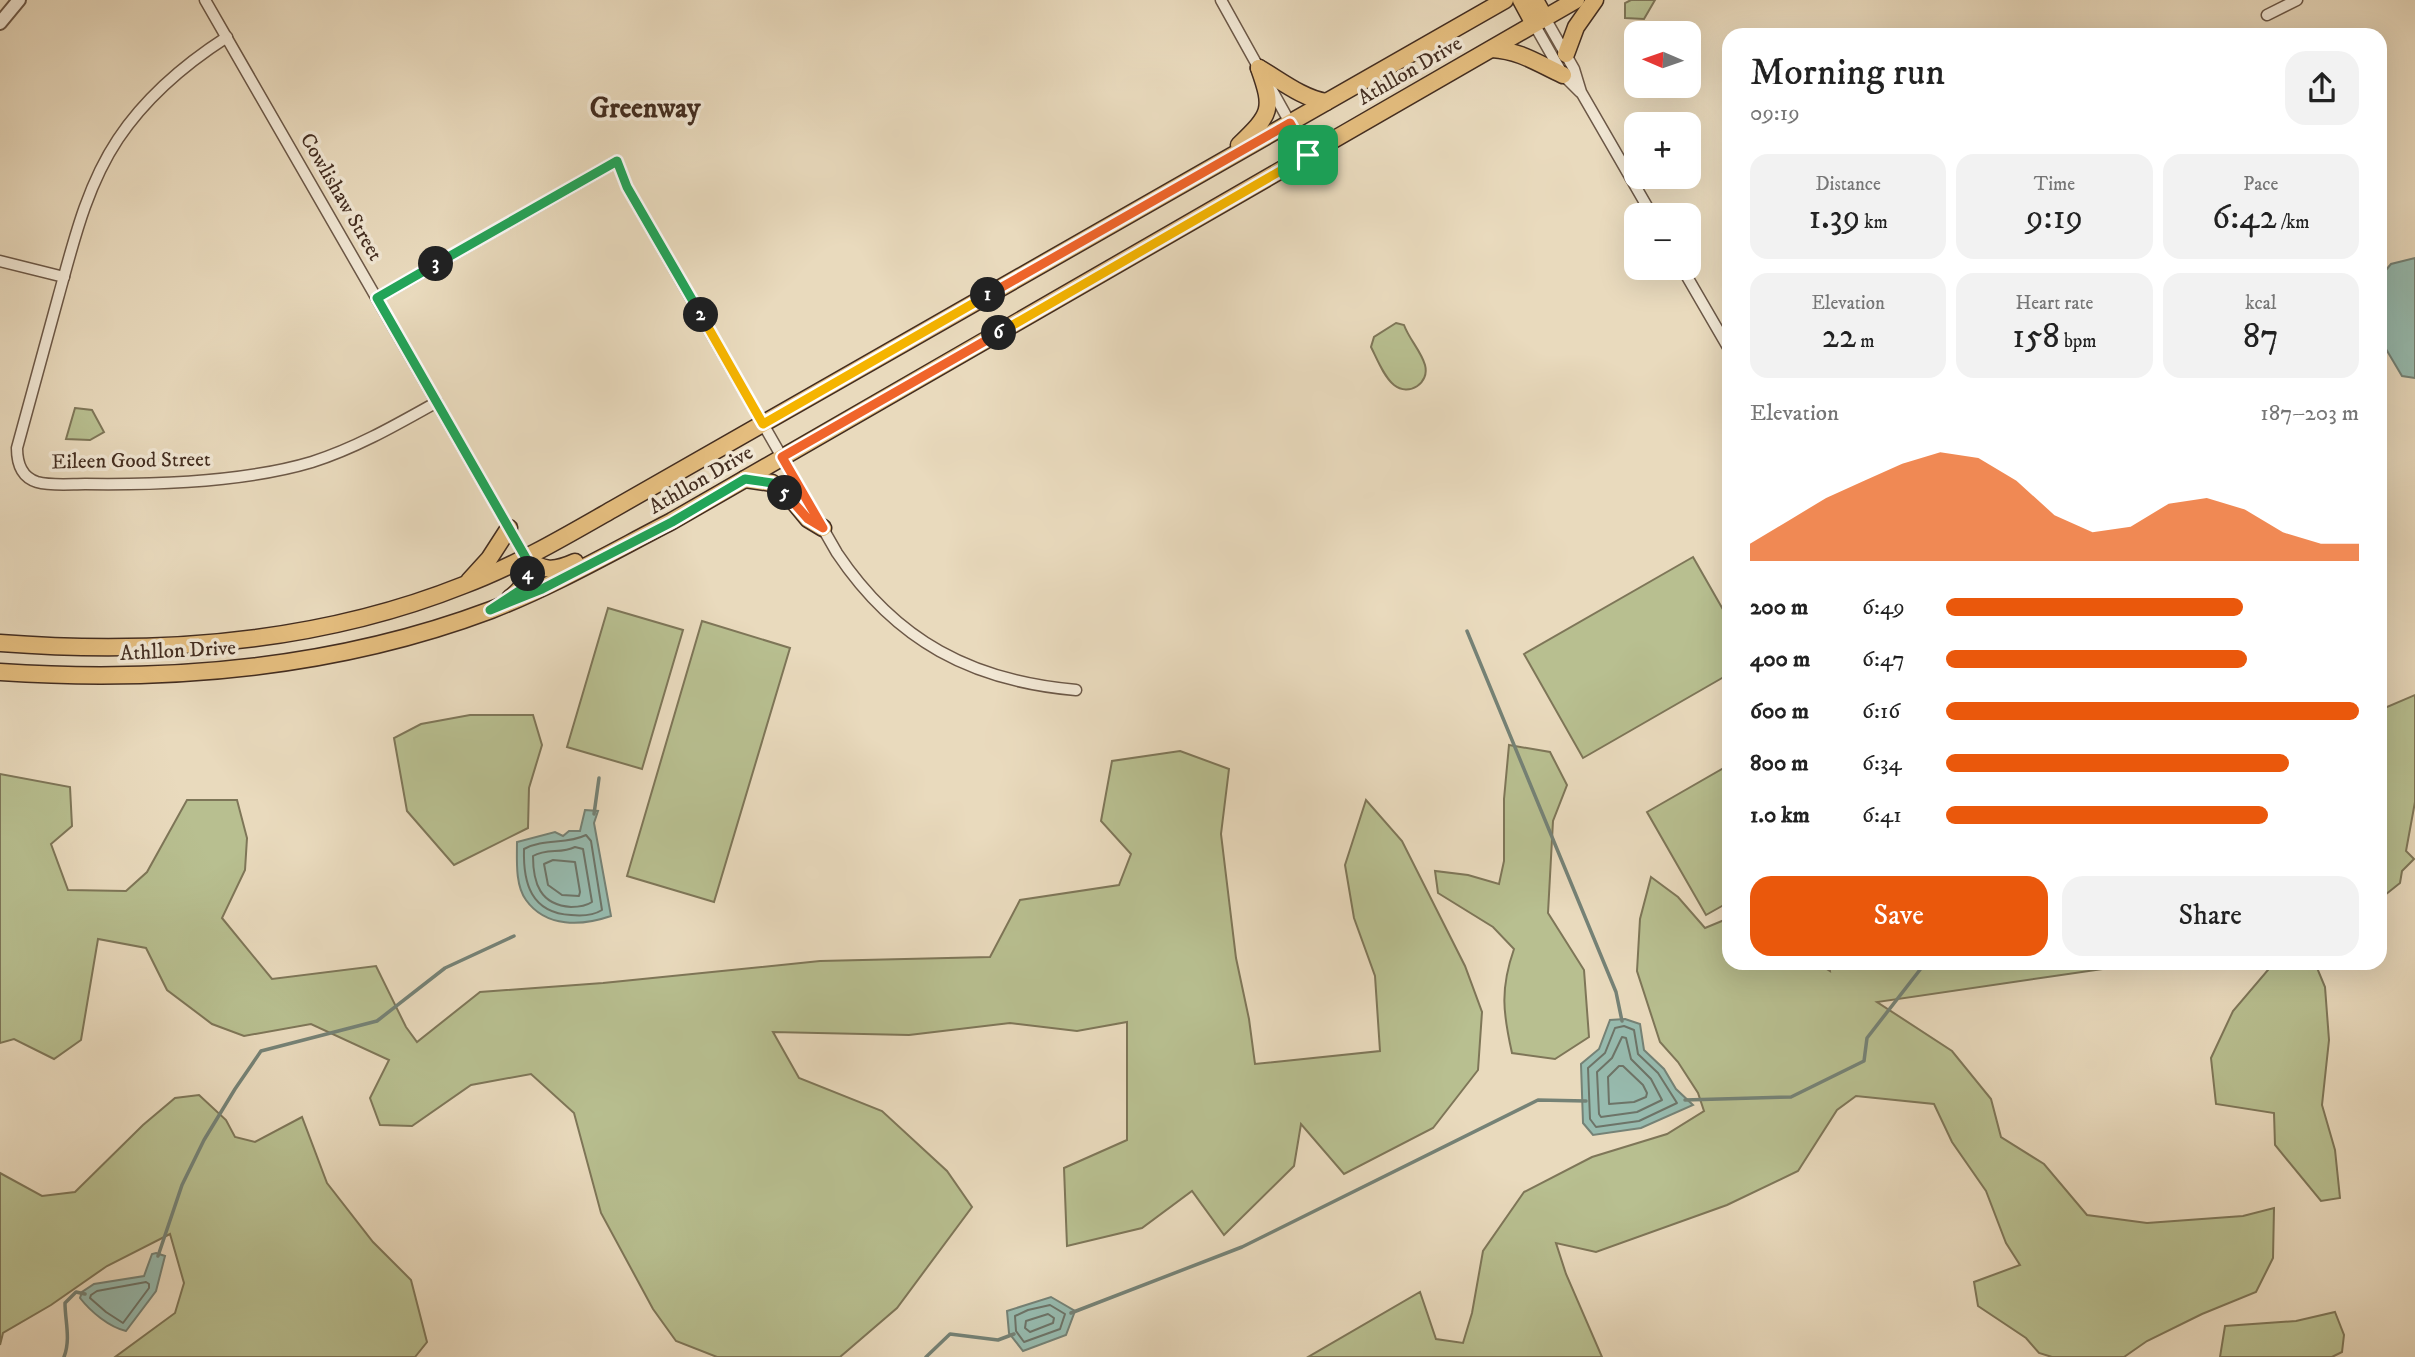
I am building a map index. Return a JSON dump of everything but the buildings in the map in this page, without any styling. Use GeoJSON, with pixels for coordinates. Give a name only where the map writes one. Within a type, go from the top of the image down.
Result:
{"type":"FeatureCollection","features":[{"type":"Feature","properties":{"kind":"main road","name":"Athllon Drive"},"geometry":{"type":"LineString","coordinates":[[0,643],[119,646],[248,638],[339,623],[402,607],[465,585],[526,558],[1505,0]]}},
{"type":"Feature","properties":{"kind":"main road"},"geometry":{"type":"LineString","coordinates":[[1521,0],[1539,21]]}},
{"type":"Feature","properties":{"kind":"main road"},"geometry":{"type":"LineString","coordinates":[[1535,0],[1539,21]]}},
{"type":"Feature","properties":{"kind":"main road","name":"Athllon Drive"},"geometry":{"type":"LineString","coordinates":[[0,672],[139,675],[232,670],[278,664],[370,647],[490,610],[542,589],[745,479],[1576,0]]}},
{"type":"Feature","properties":{"kind":"main road"},"geometry":{"type":"LineString","coordinates":[[1566,54],[1576,27],[1595,0]]}},
{"type":"Feature","properties":{"kind":"main road"},"geometry":{"type":"LineString","coordinates":[[1492,48],[1524,54],[1563,75]]}},
{"type":"Feature","properties":{"kind":"main road"},"geometry":{"type":"LineString","coordinates":[[1259,68],[1302,94],[1316,101],[1326,102]]}},
{"type":"Feature","properties":{"kind":"main road"},"geometry":{"type":"LineString","coordinates":[[1223,161],[1265,116],[1269,102],[1268,93],[1259,68]]}},
{"type":"Feature","properties":{"kind":"main road"},"geometry":{"type":"LineString","coordinates":[[745,479],[772,483],[789,496],[808,519],[823,528]]}},
{"type":"Feature","properties":{"kind":"main road"},"geometry":{"type":"LineString","coordinates":[[465,585],[489,559],[509,528]]}},
{"type":"Feature","properties":{"kind":"main road"},"geometry":{"type":"LineString","coordinates":[[526,558],[537,567],[554,569],[632,542]]}},
{"type":"Feature","properties":{"kind":"main road"},"geometry":{"type":"LineString","coordinates":[[490,610],[522,589],[528,573],[526,558]]}},
{"type":"Feature","properties":{"kind":"street"},"geometry":{"type":"LineString","coordinates":[[0,23],[19,0]]}},
{"type":"Feature","properties":{"kind":"street","name":"Cowlishaw Street"},"geometry":{"type":"LineString","coordinates":[[205,0],[526,558]]}},
{"type":"Feature","properties":{"kind":"street"},"geometry":{"type":"LineString","coordinates":[[1222,0],[1308,155]]}},
{"type":"Feature","properties":{"kind":"street"},"geometry":{"type":"LineString","coordinates":[[2267,15],[2297,0]]}},
{"type":"Feature","properties":{"kind":"street"},"geometry":{"type":"LineString","coordinates":[[1539,21],[1566,54],[1581,92],[1645,203]]}},
{"type":"Feature","properties":{"kind":"street"},"geometry":{"type":"LineString","coordinates":[[1539,21],[1563,75],[1581,92]]}},
{"type":"Feature","properties":{"kind":"street","name":"Eileen Good Street"},"geometry":{"type":"LineString","coordinates":[[227,37],[173,76],[136,114],[117,139],[90,194],[17,448],[21,470],[26,477],[36,482],[127,484],[230,478],[282,470],[359,444],[437,402]]}},
{"type":"Feature","properties":{"kind":"street"},"geometry":{"type":"LineString","coordinates":[[377,298],[617,161],[627,187],[823,528],[853,576],[870,596],[909,631],[943,653],[995,676],[1029,685],[1076,690]]}},
{"type":"Feature","properties":{"kind":"street"},"geometry":{"type":"LineString","coordinates":[[0,261],[64,277]]}},
{"type":"Feature","properties":{"kind":"street"},"geometry":{"type":"LineString","coordinates":[[1689,280],[1722,337]]}},
{"type":"Feature","properties":{"kind":"green space"},"geometry":{"type":"Polygon","coordinates":[[[1631,0],[1655,0],[1644,19],[1625,18],[1625,3],[1631,0]]]}},
{"type":"Feature","properties":{"kind":"green space"},"geometry":{"type":"Polygon","coordinates":[[[1396,323],[1404,325],[1425,365],[1424,377],[1412,389],[1400,388],[1390,382],[1371,347],[1374,337],[1396,323]]]}},
{"type":"Feature","properties":{"kind":"green space"},"geometry":{"type":"Polygon","coordinates":[[[75,408],[92,410],[104,432],[90,440],[66,439],[75,408]]]}},
{"type":"Feature","properties":{"kind":"green space"},"geometry":{"type":"Polygon","coordinates":[[[1693,557],[1722,608],[1722,678],[1583,758],[1524,654],[1693,557]]]}},
{"type":"Feature","properties":{"kind":"green space"},"geometry":{"type":"Polygon","coordinates":[[[608,608],[683,630],[642,769],[567,747],[608,608]]]}},
{"type":"Feature","properties":{"kind":"green space"},"geometry":{"type":"Polygon","coordinates":[[[702,621],[790,648],[714,902],[627,876],[702,621]]]}},
{"type":"Feature","properties":{"kind":"green space"},"geometry":{"type":"Polygon","coordinates":[[[2415,695],[2415,802],[2406,851],[2414,859],[2402,871],[2400,883],[2387,893],[2387,707],[2415,695]]]}},
{"type":"Feature","properties":{"kind":"green space"},"geometry":{"type":"Polygon","coordinates":[[[470,715],[533,715],[542,745],[529,788],[528,828],[454,865],[407,811],[394,738],[421,724],[470,715]]]}},
{"type":"Feature","properties":{"kind":"green space"},"geometry":{"type":"Polygon","coordinates":[[[1509,745],[1550,752],[1567,785],[1553,821],[1548,913],[1584,970],[1589,1037],[1555,1059],[1512,1053],[1504,1001],[1514,949],[1493,927],[1438,893],[1435,871],[1468,875],[1499,884],[1504,861],[1504,799],[1509,745]]]}},
{"type":"Feature","properties":{"kind":"green space"},"geometry":{"type":"Polygon","coordinates":[[[1180,751],[1229,769],[1221,834],[1236,958],[1255,1064],[1380,1051],[1375,976],[1354,918],[1345,865],[1366,800],[1402,841],[1465,966],[1482,1012],[1478,1070],[1433,1128],[1344,1174],[1301,1124],[1294,1166],[1224,1235],[1192,1191],[1142,1228],[1067,1246],[1064,1168],[1127,1140],[1127,1022],[1077,1031],[1010,1023],[909,1035],[773,1032],[799,1078],[882,1111],[947,1171],[972,1207],[897,1308],[840,1357],[717,1357],[676,1341],[653,1309],[601,1213],[574,1113],[531,1074],[471,1085],[412,1126],[380,1125],[370,1098],[389,1060],[311,1024],[244,1036],[212,1024],[167,990],[146,948],[98,939],[81,1040],[54,1059],[14,1039],[0,1043],[0,774],[70,787],[72,826],[51,844],[68,890],[126,891],[147,872],[187,800],[237,800],[247,838],[245,870],[222,918],[272,979],[376,966],[406,1027],[417,1042],[480,992],[603,983],[820,961],[990,957],[1020,900],[1119,885],[1131,854],[1101,821],[1112,761],[1180,751]]]}},
{"type":"Feature","properties":{"kind":"green space"},"geometry":{"type":"Polygon","coordinates":[[[1722,769],[1722,906],[1706,915],[1647,812],[1722,769]]]}},
{"type":"Feature","properties":{"kind":"green space"},"geometry":{"type":"Polygon","coordinates":[[[1651,877],[1678,897],[1705,928],[1722,921],[1722,970],[2096,970],[1877,1002],[1952,1051],[1991,1099],[2001,1137],[2044,1164],[2087,1215],[2147,1223],[2243,1216],[2274,1208],[2273,1258],[2256,1292],[2147,1341],[2124,1357],[2052,1357],[2039,1353],[2026,1338],[1978,1306],[1974,1282],[2020,1265],[2006,1243],[1986,1191],[1952,1142],[1934,1104],[1856,1096],[1837,1110],[1798,1171],[1727,1205],[1596,1252],[1556,1243],[1566,1274],[1602,1357],[1308,1357],[1420,1292],[1436,1339],[1463,1343],[1472,1313],[1483,1251],[1524,1192],[1592,1157],[1667,1134],[1704,1111],[1698,1093],[1678,1062],[1660,1042],[1637,971],[1640,919],[1651,877]]]}},
{"type":"Feature","properties":{"kind":"green space"},"geometry":{"type":"Polygon","coordinates":[[[2268,970],[2318,970],[2325,987],[2329,1040],[2322,1105],[2335,1150],[2340,1198],[2321,1201],[2275,1145],[2274,1113],[2216,1104],[2211,1058],[2233,1011],[2268,970]]]}},
{"type":"Feature","properties":{"kind":"green space"},"geometry":{"type":"Polygon","coordinates":[[[199,1095],[226,1120],[235,1137],[255,1142],[302,1117],[327,1183],[373,1242],[411,1280],[427,1342],[415,1357],[115,1357],[175,1313],[184,1283],[170,1234],[107,1266],[51,1305],[3,1333],[0,1345],[0,1173],[42,1196],[75,1192],[143,1125],[175,1098],[199,1095]]]}},
{"type":"Feature","properties":{"kind":"green space"},"geometry":{"type":"Polygon","coordinates":[[[2335,1312],[2344,1335],[2342,1352],[2332,1357],[2220,1357],[2225,1326],[2296,1321],[2335,1312]]]}},
{"type":"Feature","properties":{"kind":"water"},"geometry":{"type":"Polygon","coordinates":[[[2415,258],[2415,378],[2402,376],[2387,351],[2387,269],[2391,264],[2415,258]]]}},
{"type":"Feature","properties":{"kind":"water"},"geometry":{"type":"Polygon","coordinates":[[[585,810],[598,811],[594,823],[611,916],[577,923],[554,920],[534,909],[522,894],[517,872],[517,842],[555,832],[563,836],[569,831],[580,831],[585,810]]]}},
{"type":"Feature","properties":{"kind":"water"},"geometry":{"type":"Polygon","coordinates":[[[1625,1019],[1640,1024],[1644,1050],[1664,1069],[1676,1089],[1693,1105],[1641,1128],[1593,1135],[1583,1123],[1581,1064],[1599,1049],[1610,1020],[1625,1019]]]}},
{"type":"Feature","properties":{"kind":"water"},"geometry":{"type":"Polygon","coordinates":[[[152,1254],[165,1256],[156,1291],[126,1331],[101,1318],[80,1298],[82,1292],[94,1284],[144,1276],[152,1254]]]}},
{"type":"Feature","properties":{"kind":"water"},"geometry":{"type":"Polygon","coordinates":[[[1051,1297],[1075,1311],[1066,1335],[1023,1351],[1009,1333],[1007,1311],[1051,1297]]]}},
{"type":"Feature","properties":{"kind":"waterway"},"geometry":{"type":"LineString","coordinates":[[1467,631],[1616,992],[1622,1021]]}},
{"type":"Feature","properties":{"kind":"waterway"},"geometry":{"type":"LineString","coordinates":[[594,814],[599,778]]}},
{"type":"Feature","properties":{"kind":"waterway"},"geometry":{"type":"LineString","coordinates":[[158,1256],[182,1185],[204,1140],[261,1051],[377,1021],[445,968],[514,936]]}},
{"type":"Feature","properties":{"kind":"waterway"},"geometry":{"type":"LineString","coordinates":[[1685,1100],[1791,1097],[1864,1061],[1867,1038],[1920,970]]}},
{"type":"Feature","properties":{"kind":"waterway"},"geometry":{"type":"LineString","coordinates":[[1071,1313],[1242,1247],[1538,1100],[1586,1101]]}},
{"type":"Feature","properties":{"kind":"waterway"},"geometry":{"type":"LineString","coordinates":[[64,1357],[67,1337],[65,1303],[76,1292],[85,1294]]}},
{"type":"Feature","properties":{"kind":"waterway"},"geometry":{"type":"LineString","coordinates":[[926,1357],[950,1334],[998,1340],[1014,1334]]}},
{"type":"Feature","properties":{"kind":"district","name":"Greenway"},"geometry":{"type":"Point","coordinates":[645,108]}},
{"type":"Feature","properties":{"kind":"route"},"geometry":{"type":"LineString","coordinates":[[1290,123],[1308,155],[782,457],[823,528],[808,519],[789,496],[772,483],[745,479],[672,522],[542,589],[490,610],[522,589],[528,573],[526,558],[377,298],[617,161],[627,187],[763,424],[1290,123]]}}]}
